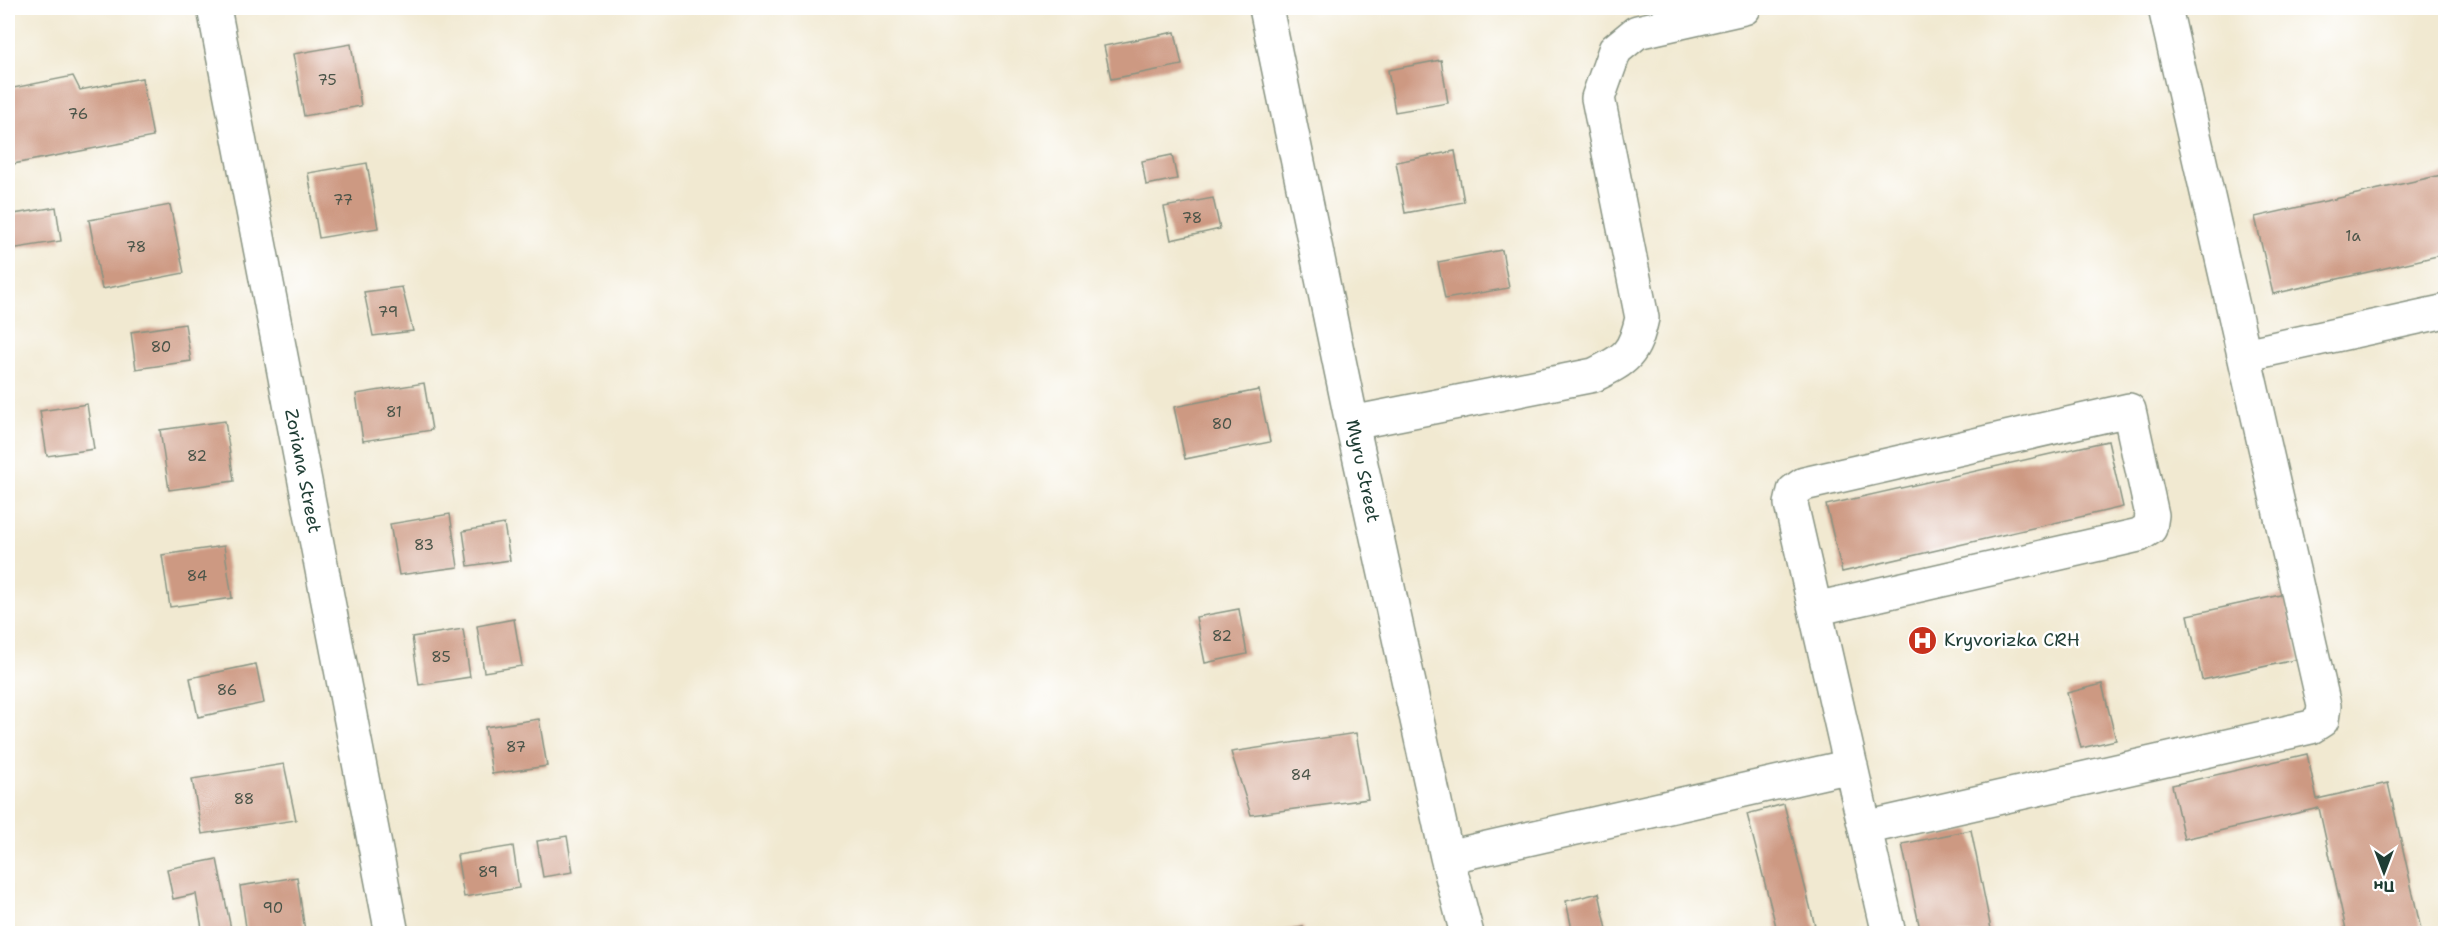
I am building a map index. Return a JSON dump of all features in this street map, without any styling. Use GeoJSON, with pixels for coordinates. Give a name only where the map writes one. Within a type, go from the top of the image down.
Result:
{"type":"FeatureCollection","features":[{"type":"Feature","properties":{"kind":"street","name":"Zoriana Street"},"geometry":{"type":"LineString","coordinates":[[214,8],[392,933]]}},
{"type":"Feature","properties":{"kind":"street","name":"Myru Street"},"geometry":{"type":"LineString","coordinates":[[1266,8],[1352,423],[1447,857],[1467,933]]}},
{"type":"Feature","properties":{"kind":"street"},"geometry":{"type":"LineString","coordinates":[[1352,423],[1594,375],[1619,363],[1636,345],[1642,318],[1598,98],[1605,74],[1615,50],[1637,32],[1744,8]]}},
{"type":"Feature","properties":{"kind":"street"},"geometry":{"type":"LineString","coordinates":[[1865,828],[2311,728],[2322,720],[2324,706],[2164,8]]}},
{"type":"Feature","properties":{"kind":"street"},"geometry":{"type":"LineString","coordinates":[[2244,355],[2445,311]]}},
{"type":"Feature","properties":{"kind":"street"},"geometry":{"type":"LineString","coordinates":[[1815,609],[2139,535],[2150,528],[2152,515],[2128,410],[1804,484],[1794,491],[1791,504],[1889,933]]}},
{"type":"Feature","properties":{"kind":"street"},"geometry":{"type":"LineString","coordinates":[[1447,857],[1851,766]]}},
{"type":"Feature","properties":{"kind":"building"},"geometry":{"type":"Polygon","coordinates":[[[1175,32],[1182,65],[1111,79],[1104,46],[1175,32]]]}},
{"type":"Feature","properties":{"kind":"building"},"geometry":{"type":"Polygon","coordinates":[[[351,44],[361,106],[304,116],[293,54],[351,44]]]}},
{"type":"Feature","properties":{"kind":"building"},"geometry":{"type":"Polygon","coordinates":[[[1441,60],[1448,103],[1395,112],[1388,70],[1441,60]]]}},
{"type":"Feature","properties":{"kind":"building"},"geometry":{"type":"Polygon","coordinates":[[[73,76],[80,90],[142,78],[153,137],[8,165],[8,89],[73,76]]]}},
{"type":"Feature","properties":{"kind":"building"},"geometry":{"type":"Polygon","coordinates":[[[1455,151],[1464,202],[1405,213],[1396,162],[1455,151]]]}},
{"type":"Feature","properties":{"kind":"building"},"geometry":{"type":"Polygon","coordinates":[[[1172,155],[1177,179],[1146,185],[1142,161],[1172,155]]]}},
{"type":"Feature","properties":{"kind":"building"},"geometry":{"type":"Polygon","coordinates":[[[367,163],[378,228],[319,238],[308,173],[367,163]]]}},
{"type":"Feature","properties":{"kind":"building"},"geometry":{"type":"Polygon","coordinates":[[[2446,174],[2446,254],[2273,294],[2255,217],[2446,174]]]}},
{"type":"Feature","properties":{"kind":"building"},"geometry":{"type":"Polygon","coordinates":[[[1213,198],[1220,229],[1171,240],[1164,207],[1213,198]]]}},
{"type":"Feature","properties":{"kind":"building"},"geometry":{"type":"Polygon","coordinates":[[[170,205],[184,273],[102,289],[89,220],[170,205]]]}},
{"type":"Feature","properties":{"kind":"building"},"geometry":{"type":"Polygon","coordinates":[[[56,207],[61,241],[11,249],[8,215],[56,207]]]}},
{"type":"Feature","properties":{"kind":"building"},"geometry":{"type":"Polygon","coordinates":[[[1502,250],[1509,288],[1445,299],[1438,262],[1502,250]]]}},
{"type":"Feature","properties":{"kind":"building"},"geometry":{"type":"Polygon","coordinates":[[[402,287],[413,331],[373,336],[364,292],[402,287]]]}},
{"type":"Feature","properties":{"kind":"building"},"geometry":{"type":"Polygon","coordinates":[[[185,324],[191,361],[136,369],[131,332],[185,324]]]}},
{"type":"Feature","properties":{"kind":"building"},"geometry":{"type":"Polygon","coordinates":[[[424,383],[432,430],[363,441],[356,394],[424,383]]]}},
{"type":"Feature","properties":{"kind":"building"},"geometry":{"type":"Polygon","coordinates":[[[1259,390],[1270,442],[1185,459],[1174,407],[1259,390]]]}},
{"type":"Feature","properties":{"kind":"building"},"geometry":{"type":"Polygon","coordinates":[[[87,404],[94,449],[47,456],[40,411],[87,404]]]}},
{"type":"Feature","properties":{"kind":"building"},"geometry":{"type":"Polygon","coordinates":[[[225,421],[234,481],[169,490],[160,430],[225,421]]]}},
{"type":"Feature","properties":{"kind":"building"},"geometry":{"type":"Polygon","coordinates":[[[2108,441],[2123,507],[1842,572],[1826,505],[2108,441]]]}},
{"type":"Feature","properties":{"kind":"building"},"geometry":{"type":"Polygon","coordinates":[[[450,514],[458,567],[399,575],[390,524],[450,514]]]}},
{"type":"Feature","properties":{"kind":"building"},"geometry":{"type":"Polygon","coordinates":[[[504,524],[510,560],[468,566],[463,531],[504,524]]]}},
{"type":"Feature","properties":{"kind":"building"},"geometry":{"type":"Polygon","coordinates":[[[224,546],[232,598],[170,607],[162,555],[224,546]]]}},
{"type":"Feature","properties":{"kind":"building"},"geometry":{"type":"Polygon","coordinates":[[[2285,594],[2299,659],[2202,680],[2188,615],[2285,594]]]}},
{"type":"Feature","properties":{"kind":"building"},"geometry":{"type":"Polygon","coordinates":[[[1239,609],[1247,654],[1205,663],[1196,617],[1239,609]]]}},
{"type":"Feature","properties":{"kind":"building"},"geometry":{"type":"Polygon","coordinates":[[[514,619],[522,666],[484,672],[477,626],[514,619]]]}},
{"type":"Feature","properties":{"kind":"building"},"geometry":{"type":"Polygon","coordinates":[[[463,629],[470,677],[419,685],[412,637],[463,629]]]}},
{"type":"Feature","properties":{"kind":"building"},"geometry":{"type":"Polygon","coordinates":[[[256,664],[264,703],[198,717],[190,678],[256,664]]]}},
{"type":"Feature","properties":{"kind":"building"},"geometry":{"type":"Polygon","coordinates":[[[2102,684],[2116,740],[2081,748],[2067,693],[2102,684]]]}},
{"type":"Feature","properties":{"kind":"building"},"geometry":{"type":"Polygon","coordinates":[[[539,719],[547,766],[492,774],[485,727],[539,719]]]}},
{"type":"Feature","properties":{"kind":"building"},"geometry":{"type":"Polygon","coordinates":[[[1356,733],[1368,799],[1251,815],[1231,752],[1356,733]]]}},
{"type":"Feature","properties":{"kind":"building"},"geometry":{"type":"Polygon","coordinates":[[[2307,754],[2317,799],[2388,783],[2422,934],[2347,934],[2319,808],[2184,839],[2172,785],[2307,754]]]}},
{"type":"Feature","properties":{"kind":"building"},"geometry":{"type":"Polygon","coordinates":[[[284,764],[296,820],[202,834],[192,779],[284,764]]]}},
{"type":"Feature","properties":{"kind":"building"},"geometry":{"type":"Polygon","coordinates":[[[1784,804],[1817,934],[1778,934],[1747,814],[1784,804]]]}},
{"type":"Feature","properties":{"kind":"building"},"geometry":{"type":"Polygon","coordinates":[[[1971,830],[1992,934],[1921,934],[1902,844],[1971,830]]]}},
{"type":"Feature","properties":{"kind":"building"},"geometry":{"type":"Polygon","coordinates":[[[567,836],[573,872],[543,877],[537,841],[567,836]]]}},
{"type":"Feature","properties":{"kind":"building"},"geometry":{"type":"Polygon","coordinates":[[[513,846],[519,888],[464,897],[457,855],[513,846]]]}},
{"type":"Feature","properties":{"kind":"building"},"geometry":{"type":"Polygon","coordinates":[[[217,859],[232,934],[203,934],[196,894],[173,899],[167,869],[217,859]]]}},
{"type":"Feature","properties":{"kind":"building"},"geometry":{"type":"Polygon","coordinates":[[[297,877],[305,931],[288,934],[247,934],[240,886],[297,877]]]}},
{"type":"Feature","properties":{"kind":"building"},"geometry":{"type":"Polygon","coordinates":[[[1599,893],[1608,934],[1573,934],[1566,901],[1599,893]]]}},
{"type":"Feature","properties":{"kind":"building"},"geometry":{"type":"Polygon","coordinates":[[[1303,927],[1304,934],[1274,934],[1274,932],[1303,927]]]}},
{"type":"Feature","properties":{"kind":"place","name":"Kryvorizka CRH"},"geometry":{"type":"Point","coordinates":[1923,640]}}]}
